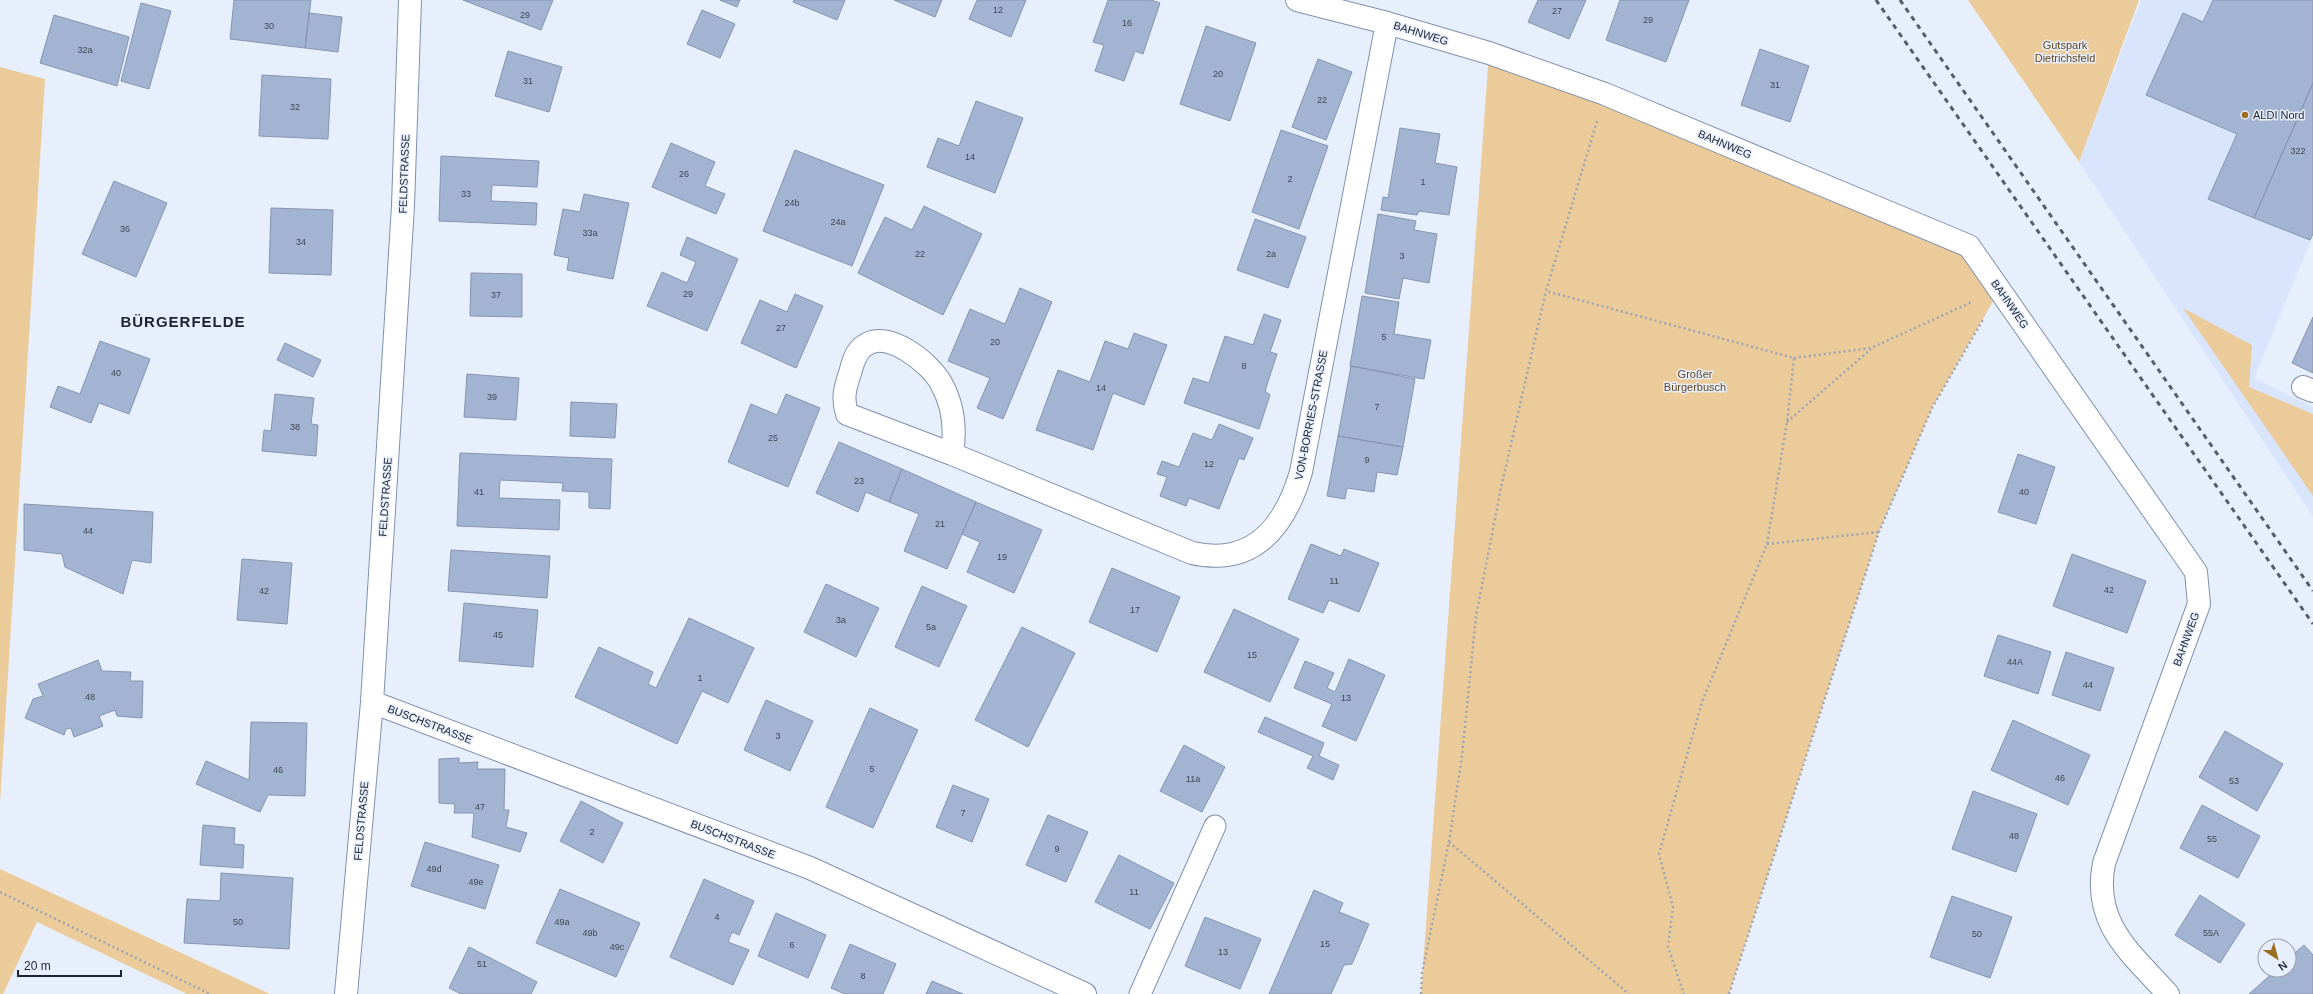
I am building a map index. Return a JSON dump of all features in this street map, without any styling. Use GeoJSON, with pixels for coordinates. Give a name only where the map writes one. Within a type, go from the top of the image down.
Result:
{"type":"FeatureCollection","features":[{"type":"Feature","properties":{"kind":"street","name":"FELDSTRASSE"},"geometry":{"type":"LineString","coordinates":[[346,994],[372,702],[403,206],[410,0]]}},
{"type":"Feature","properties":{"kind":"street","name":"BAHNWEG"},"geometry":{"type":"LineString","coordinates":[[1297,0],[1387,23],[1489,53],[1605,94],[1969,246],[2196,572],[2199,604],[2104,863],[2100,881],[2101,899],[2109,922],[2121,943],[2168,994]]}},
{"type":"Feature","properties":{"kind":"street","name":"VON-BORRIES-STRASSE"},"geometry":{"type":"LineString","coordinates":[[952,454],[955,434],[953,415],[941,382],[932,370],[920,359],[891,342],[879,340],[865,345],[857,352],[844,390],[843,402],[847,414],[952,454],[1192,553],[1210,557],[1230,555],[1249,550],[1265,537],[1294,495],[1301,472],[1387,23]]}},
{"type":"Feature","properties":{"kind":"street","name":"BUSCHSTRASSE"},"geometry":{"type":"LineString","coordinates":[[372,702],[810,868],[1085,994]]}},
{"type":"Feature","properties":{"kind":"lane"},"geometry":{"type":"LineString","coordinates":[[1140,994],[1215,826]]}},
{"type":"Feature","properties":{"kind":"path"},"geometry":{"type":"LineString","coordinates":[[1421,994],[1422,974],[1449,842],[1462,756],[1476,616],[1500,488],[1546,291],[1605,94]]}},
{"type":"Feature","properties":{"kind":"path"},"geometry":{"type":"LineString","coordinates":[[1788,422],[1871,348],[2000,289]]}},
{"type":"Feature","properties":{"kind":"path"},"geometry":{"type":"LineString","coordinates":[[1729,994],[1879,532],[1932,408],[2000,289]]}},
{"type":"Feature","properties":{"kind":"path"},"geometry":{"type":"LineString","coordinates":[[1546,291],[1794,358],[1871,348]]}},
{"type":"Feature","properties":{"kind":"path"},"geometry":{"type":"LineString","coordinates":[[1684,994],[1668,947],[1673,907],[1659,854],[1702,702],[1767,544],[1788,422],[1794,358]]}},
{"type":"Feature","properties":{"kind":"path"},"geometry":{"type":"LineString","coordinates":[[1767,544],[1879,532]]}},
{"type":"Feature","properties":{"kind":"path"},"geometry":{"type":"LineString","coordinates":[[1449,842],[1629,994]]}},
{"type":"Feature","properties":{"kind":"path"},"geometry":{"type":"LineString","coordinates":[[0,892],[210,994]]}},
{"type":"Feature","properties":{"kind":"shaded area"},"geometry":{"type":"Polygon","coordinates":[[[2141,0],[2313,0],[2313,235],[2254,378],[2313,407],[2313,517],[2079,162],[2141,0]]]}},
{"type":"Feature","properties":{"kind":"green space","name":"Gutspark Dietrichsfeld"},"geometry":{"type":"Polygon","coordinates":[[[1968,0],[2139,0],[2079,162],[1968,0]]]}},
{"type":"Feature","properties":{"kind":"green space","name":"Großer Bürgerbusch"},"geometry":{"type":"Polygon","coordinates":[[[1489,53],[1969,246],[2000,289],[1932,408],[1879,532],[1729,994],[1421,994],[1489,53]]]}},
{"type":"Feature","properties":{"kind":"green space"},"geometry":{"type":"Polygon","coordinates":[[[0,67],[45,79],[0,803],[0,67]]]}},
{"type":"Feature","properties":{"kind":"green space"},"geometry":{"type":"Polygon","coordinates":[[[2183,308],[2252,345],[2249,387],[2313,414],[2313,496],[2183,308]]]}},
{"type":"Feature","properties":{"kind":"green space"},"geometry":{"type":"Polygon","coordinates":[[[0,869],[270,994],[187,994],[37,922],[3,994],[0,994],[0,869]]]}},
{"type":"Feature","properties":{"kind":"building"},"geometry":{"type":"Polygon","coordinates":[[[234,0],[311,0],[305,48],[230,39],[234,0]]]}},
{"type":"Feature","properties":{"kind":"building"},"geometry":{"type":"Polygon","coordinates":[[[463,0],[553,0],[541,30],[463,0]]]}},
{"type":"Feature","properties":{"kind":"building"},"geometry":{"type":"Polygon","coordinates":[[[720,0],[740,0],[737,7],[720,0]]]}},
{"type":"Feature","properties":{"kind":"building"},"geometry":{"type":"Polygon","coordinates":[[[794,0],[845,0],[837,20],[793,2],[794,0]]]}},
{"type":"Feature","properties":{"kind":"building"},"geometry":{"type":"Polygon","coordinates":[[[894,0],[942,0],[935,17],[894,0]]]}},
{"type":"Feature","properties":{"kind":"building"},"geometry":{"type":"Polygon","coordinates":[[[977,0],[1026,0],[1011,37],[969,19],[977,0]]]}},
{"type":"Feature","properties":{"kind":"building"},"geometry":{"type":"Polygon","coordinates":[[[1108,0],[1151,0],[1160,3],[1143,54],[1135,51],[1124,81],[1095,71],[1104,45],[1093,42],[1108,0]]]}},
{"type":"Feature","properties":{"kind":"building"},"geometry":{"type":"Polygon","coordinates":[[[1538,0],[1586,0],[1569,39],[1528,22],[1538,0]]]}},
{"type":"Feature","properties":{"kind":"building"},"geometry":{"type":"Polygon","coordinates":[[[1620,0],[1689,0],[1666,62],[1606,40],[1620,0]]]}},
{"type":"Feature","properties":{"kind":"building","name":"ALDI Nord"},"geometry":{"type":"Polygon","coordinates":[[[2213,0],[2313,0],[2313,83],[2254,218],[2208,199],[2237,134],[2146,95],[2183,13],[2203,22],[2213,0]]]}},
{"type":"Feature","properties":{"kind":"building"},"geometry":{"type":"Polygon","coordinates":[[[141,3],[171,11],[149,89],[121,81],[141,3]]]}},
{"type":"Feature","properties":{"kind":"building"},"geometry":{"type":"Polygon","coordinates":[[[702,10],[735,24],[720,58],[687,44],[702,10]]]}},
{"type":"Feature","properties":{"kind":"building"},"geometry":{"type":"Polygon","coordinates":[[[309,13],[342,17],[338,52],[305,48],[309,13]]]}},
{"type":"Feature","properties":{"kind":"building"},"geometry":{"type":"Polygon","coordinates":[[[54,15],[129,37],[117,86],[40,63],[54,15]]]}},
{"type":"Feature","properties":{"kind":"building"},"geometry":{"type":"Polygon","coordinates":[[[1206,26],[1256,43],[1230,121],[1180,104],[1206,26]]]}},
{"type":"Feature","properties":{"kind":"building"},"geometry":{"type":"Polygon","coordinates":[[[1760,49],[1809,66],[1790,122],[1741,105],[1760,49]]]}},
{"type":"Feature","properties":{"kind":"building"},"geometry":{"type":"Polygon","coordinates":[[[508,51],[562,67],[549,112],[495,96],[508,51]]]}},
{"type":"Feature","properties":{"kind":"building"},"geometry":{"type":"Polygon","coordinates":[[[1318,59],[1352,72],[1326,140],[1292,127],[1318,59]]]}},
{"type":"Feature","properties":{"kind":"building"},"geometry":{"type":"Polygon","coordinates":[[[262,75],[331,79],[328,139],[259,136],[262,75]]]}},
{"type":"Feature","properties":{"kind":"building"},"geometry":{"type":"Polygon","coordinates":[[[2313,83],[2313,234],[2310,240],[2254,218],[2313,83]]]}},
{"type":"Feature","properties":{"kind":"building"},"geometry":{"type":"Polygon","coordinates":[[[976,101],[1023,118],[995,193],[927,167],[938,138],[959,146],[976,101]]]}},
{"type":"Feature","properties":{"kind":"building"},"geometry":{"type":"Polygon","coordinates":[[[1400,128],[1440,134],[1435,163],[1457,167],[1449,215],[1419,211],[1417,215],[1381,210],[1383,197],[1388,198],[1400,128]]]}},
{"type":"Feature","properties":{"kind":"building"},"geometry":{"type":"Polygon","coordinates":[[[1281,130],[1328,146],[1299,229],[1252,212],[1281,130]]]}},
{"type":"Feature","properties":{"kind":"building"},"geometry":{"type":"Polygon","coordinates":[[[671,143],[715,162],[705,186],[725,194],[716,214],[652,187],[671,143]]]}},
{"type":"Feature","properties":{"kind":"building"},"geometry":{"type":"Polygon","coordinates":[[[795,150],[884,185],[852,266],[763,231],[795,150]]]}},
{"type":"Feature","properties":{"kind":"building"},"geometry":{"type":"Polygon","coordinates":[[[441,156],[539,161],[537,187],[492,185],[491,201],[537,203],[536,225],[439,221],[441,156]]]}},
{"type":"Feature","properties":{"kind":"building"},"geometry":{"type":"Polygon","coordinates":[[[114,181],[167,203],[136,277],[82,254],[114,181]]]}},
{"type":"Feature","properties":{"kind":"building"},"geometry":{"type":"Polygon","coordinates":[[[584,194],[629,203],[613,279],[567,270],[569,258],[554,255],[563,209],[580,212],[584,194]]]}},
{"type":"Feature","properties":{"kind":"building"},"geometry":{"type":"Polygon","coordinates":[[[924,206],[982,234],[943,315],[858,273],[885,217],[912,230],[924,206]]]}},
{"type":"Feature","properties":{"kind":"building"},"geometry":{"type":"Polygon","coordinates":[[[271,208],[333,210],[331,275],[269,273],[271,208]]]}},
{"type":"Feature","properties":{"kind":"building"},"geometry":{"type":"Polygon","coordinates":[[[1378,214],[1416,221],[1414,230],[1437,234],[1429,283],[1403,278],[1399,299],[1365,293],[1378,214]]]}},
{"type":"Feature","properties":{"kind":"building"},"geometry":{"type":"Polygon","coordinates":[[[1255,219],[1306,237],[1288,288],[1237,270],[1255,219]]]}},
{"type":"Feature","properties":{"kind":"building"},"geometry":{"type":"Polygon","coordinates":[[[687,237],[738,259],[707,331],[647,306],[662,272],[687,283],[696,262],[680,255],[687,237]]]}},
{"type":"Feature","properties":{"kind":"building"},"geometry":{"type":"Polygon","coordinates":[[[471,273],[522,274],[522,317],[470,316],[471,273]]]}},
{"type":"Feature","properties":{"kind":"building"},"geometry":{"type":"Polygon","coordinates":[[[1020,288],[1052,302],[1003,419],[977,408],[990,378],[948,361],[970,309],[1005,324],[1020,288]]]}},
{"type":"Feature","properties":{"kind":"building"},"geometry":{"type":"Polygon","coordinates":[[[795,294],[823,306],[796,368],[741,343],[760,300],[787,312],[795,294]]]}},
{"type":"Feature","properties":{"kind":"building"},"geometry":{"type":"Polygon","coordinates":[[[1362,296],[1399,302],[1394,334],[1431,340],[1424,379],[1350,366],[1362,296]]]}},
{"type":"Feature","properties":{"kind":"building"},"geometry":{"type":"Polygon","coordinates":[[[1264,314],[1281,320],[1270,352],[1277,354],[1265,391],[1270,395],[1259,429],[1184,403],[1193,378],[1209,383],[1225,336],[1253,345],[1264,314]]]}},
{"type":"Feature","properties":{"kind":"building"},"geometry":{"type":"Polygon","coordinates":[[[2313,317],[2313,373],[2292,363],[2313,317]]]}},
{"type":"Feature","properties":{"kind":"building"},"geometry":{"type":"Polygon","coordinates":[[[1134,333],[1167,345],[1144,405],[1113,393],[1093,450],[1036,430],[1058,370],[1090,382],[1105,341],[1128,349],[1134,333]]]}},
{"type":"Feature","properties":{"kind":"building"},"geometry":{"type":"Polygon","coordinates":[[[100,341],[150,359],[129,414],[99,403],[91,423],[50,407],[58,386],[80,394],[100,341]]]}},
{"type":"Feature","properties":{"kind":"building"},"geometry":{"type":"Polygon","coordinates":[[[285,343],[321,360],[313,377],[277,360],[285,343]]]}},
{"type":"Feature","properties":{"kind":"building"},"geometry":{"type":"Polygon","coordinates":[[[1351,366],[1415,379],[1403,447],[1338,436],[1351,366]]]}},
{"type":"Feature","properties":{"kind":"building"},"geometry":{"type":"Polygon","coordinates":[[[467,374],[519,378],[516,420],[464,417],[467,374]]]}},
{"type":"Feature","properties":{"kind":"building"},"geometry":{"type":"Polygon","coordinates":[[[275,394],[314,398],[311,424],[318,425],[316,456],[262,451],[264,430],[271,431],[275,394]]]}},
{"type":"Feature","properties":{"kind":"building"},"geometry":{"type":"Polygon","coordinates":[[[786,394],[820,408],[788,487],[728,462],[751,404],[777,415],[786,394]]]}},
{"type":"Feature","properties":{"kind":"building"},"geometry":{"type":"Polygon","coordinates":[[[571,402],[617,404],[615,438],[570,436],[571,402]]]}},
{"type":"Feature","properties":{"kind":"building"},"geometry":{"type":"Polygon","coordinates":[[[1219,424],[1253,438],[1244,460],[1239,458],[1219,509],[1189,498],[1186,506],[1160,496],[1167,477],[1157,474],[1162,461],[1179,467],[1193,433],[1212,440],[1219,424]]]}},
{"type":"Feature","properties":{"kind":"building"},"geometry":{"type":"Polygon","coordinates":[[[1338,436],[1403,447],[1397,475],[1377,472],[1374,492],[1347,488],[1345,499],[1327,496],[1338,436]]]}},
{"type":"Feature","properties":{"kind":"building"},"geometry":{"type":"Polygon","coordinates":[[[839,442],[902,469],[889,502],[866,492],[858,512],[816,493],[839,442]]]}},
{"type":"Feature","properties":{"kind":"building"},"geometry":{"type":"Polygon","coordinates":[[[460,453],[612,459],[610,509],[589,508],[589,492],[562,491],[563,483],[500,480],[499,498],[560,500],[559,530],[457,526],[460,453]]]}},
{"type":"Feature","properties":{"kind":"building"},"geometry":{"type":"Polygon","coordinates":[[[2018,454],[2055,467],[2036,524],[1998,512],[2018,454]]]}},
{"type":"Feature","properties":{"kind":"building"},"geometry":{"type":"Polygon","coordinates":[[[902,469],[976,502],[947,569],[904,551],[919,514],[889,502],[902,469]]]}},
{"type":"Feature","properties":{"kind":"building"},"geometry":{"type":"Polygon","coordinates":[[[976,502],[1042,530],[1014,593],[967,572],[980,542],[962,534],[976,502]]]}},
{"type":"Feature","properties":{"kind":"building"},"geometry":{"type":"Polygon","coordinates":[[[24,504],[153,512],[151,563],[132,560],[123,594],[65,567],[62,554],[24,550],[24,504]]]}},
{"type":"Feature","properties":{"kind":"building"},"geometry":{"type":"Polygon","coordinates":[[[1311,544],[1341,556],[1344,549],[1379,563],[1359,612],[1329,600],[1323,613],[1288,599],[1311,544]]]}},
{"type":"Feature","properties":{"kind":"building"},"geometry":{"type":"Polygon","coordinates":[[[451,550],[550,556],[547,598],[448,591],[451,550]]]}},
{"type":"Feature","properties":{"kind":"building"},"geometry":{"type":"Polygon","coordinates":[[[2072,554],[2146,581],[2127,633],[2053,606],[2072,554]]]}},
{"type":"Feature","properties":{"kind":"building"},"geometry":{"type":"Polygon","coordinates":[[[242,559],[292,563],[287,624],[237,620],[242,559]]]}},
{"type":"Feature","properties":{"kind":"building"},"geometry":{"type":"Polygon","coordinates":[[[1112,568],[1180,597],[1157,652],[1089,622],[1112,568]]]}},
{"type":"Feature","properties":{"kind":"building"},"geometry":{"type":"Polygon","coordinates":[[[826,584],[879,608],[856,657],[804,632],[826,584]]]}},
{"type":"Feature","properties":{"kind":"building"},"geometry":{"type":"Polygon","coordinates":[[[922,586],[967,606],[939,667],[895,647],[922,586]]]}},
{"type":"Feature","properties":{"kind":"building"},"geometry":{"type":"Polygon","coordinates":[[[464,603],[538,610],[533,667],[459,661],[464,603]]]}},
{"type":"Feature","properties":{"kind":"building"},"geometry":{"type":"Polygon","coordinates":[[[1234,609],[1299,639],[1270,702],[1204,672],[1234,609]]]}},
{"type":"Feature","properties":{"kind":"building"},"geometry":{"type":"Polygon","coordinates":[[[689,618],[754,648],[728,703],[702,691],[677,744],[575,697],[599,647],[653,672],[648,684],[656,688],[689,618]]]}},
{"type":"Feature","properties":{"kind":"building"},"geometry":{"type":"Polygon","coordinates":[[[1022,627],[1075,653],[1028,747],[975,720],[1022,627]]]}},
{"type":"Feature","properties":{"kind":"building"},"geometry":{"type":"Polygon","coordinates":[[[1998,635],[2051,652],[2038,694],[1984,676],[1998,635]]]}},
{"type":"Feature","properties":{"kind":"building"},"geometry":{"type":"Polygon","coordinates":[[[2066,652],[2114,668],[2100,711],[2052,695],[2066,652]]]}},
{"type":"Feature","properties":{"kind":"building"},"geometry":{"type":"Polygon","coordinates":[[[1349,659],[1385,675],[1356,741],[1322,726],[1332,704],[1294,688],[1305,661],[1334,673],[1327,688],[1335,692],[1349,659]]]}},
{"type":"Feature","properties":{"kind":"building"},"geometry":{"type":"Polygon","coordinates":[[[98,660],[102,671],[131,672],[130,681],[143,681],[142,718],[117,716],[115,710],[99,716],[103,726],[74,737],[71,728],[66,729],[64,735],[25,718],[33,699],[43,696],[38,684],[98,660]]]}},
{"type":"Feature","properties":{"kind":"building"},"geometry":{"type":"Polygon","coordinates":[[[766,700],[813,721],[790,771],[744,750],[766,700]]]}},
{"type":"Feature","properties":{"kind":"building"},"geometry":{"type":"Polygon","coordinates":[[[870,708],[918,730],[873,828],[826,807],[870,708]]]}},
{"type":"Feature","properties":{"kind":"building"},"geometry":{"type":"Polygon","coordinates":[[[1265,717],[1324,743],[1319,756],[1339,765],[1333,780],[1307,768],[1313,756],[1258,732],[1265,717]]]}},
{"type":"Feature","properties":{"kind":"building"},"geometry":{"type":"Polygon","coordinates":[[[2013,720],[2090,755],[2068,805],[1991,770],[2013,720]]]}},
{"type":"Feature","properties":{"kind":"building"},"geometry":{"type":"Polygon","coordinates":[[[251,722],[307,723],[305,796],[268,795],[260,812],[196,784],[206,761],[249,780],[251,722]]]}},
{"type":"Feature","properties":{"kind":"building"},"geometry":{"type":"Polygon","coordinates":[[[2225,731],[2283,764],[2257,811],[2199,777],[2225,731]]]}},
{"type":"Feature","properties":{"kind":"building"},"geometry":{"type":"Polygon","coordinates":[[[1184,745],[1225,767],[1202,812],[1160,791],[1184,745]]]}},
{"type":"Feature","properties":{"kind":"building"},"geometry":{"type":"Polygon","coordinates":[[[459,758],[459,763],[478,762],[477,769],[505,769],[504,810],[509,810],[506,827],[527,833],[520,852],[472,837],[474,813],[454,813],[455,804],[439,803],[439,759],[459,758]]]}},
{"type":"Feature","properties":{"kind":"building"},"geometry":{"type":"Polygon","coordinates":[[[953,785],[989,799],[972,842],[936,827],[953,785]]]}},
{"type":"Feature","properties":{"kind":"building"},"geometry":{"type":"Polygon","coordinates":[[[1973,791],[2037,814],[2016,872],[1952,849],[1973,791]]]}},
{"type":"Feature","properties":{"kind":"building"},"geometry":{"type":"Polygon","coordinates":[[[581,801],[623,823],[603,863],[560,841],[581,801]]]}},
{"type":"Feature","properties":{"kind":"building"},"geometry":{"type":"Polygon","coordinates":[[[2202,805],[2260,836],[2238,878],[2180,848],[2202,805]]]}},
{"type":"Feature","properties":{"kind":"building"},"geometry":{"type":"Polygon","coordinates":[[[1048,815],[1088,832],[1066,882],[1026,865],[1048,815]]]}},
{"type":"Feature","properties":{"kind":"building"},"geometry":{"type":"Polygon","coordinates":[[[203,825],[235,828],[234,844],[244,845],[243,868],[200,865],[203,825]]]}},
{"type":"Feature","properties":{"kind":"building"},"geometry":{"type":"Polygon","coordinates":[[[425,842],[499,865],[485,909],[411,886],[425,842]]]}},
{"type":"Feature","properties":{"kind":"building"},"geometry":{"type":"Polygon","coordinates":[[[1119,855],[1174,883],[1150,929],[1095,902],[1119,855]]]}},
{"type":"Feature","properties":{"kind":"building"},"geometry":{"type":"Polygon","coordinates":[[[221,873],[293,878],[289,949],[184,943],[187,899],[220,901],[221,873]]]}},
{"type":"Feature","properties":{"kind":"building"},"geometry":{"type":"Polygon","coordinates":[[[704,879],[754,901],[739,935],[732,932],[728,942],[749,950],[733,985],[670,957],[704,879]]]}},
{"type":"Feature","properties":{"kind":"building"},"geometry":{"type":"Polygon","coordinates":[[[560,889],[640,923],[616,977],[536,943],[560,889]]]}},
{"type":"Feature","properties":{"kind":"building"},"geometry":{"type":"Polygon","coordinates":[[[1314,890],[1343,903],[1339,912],[1369,924],[1352,964],[1344,965],[1331,994],[1269,994],[1314,890]]]}},
{"type":"Feature","properties":{"kind":"building"},"geometry":{"type":"Polygon","coordinates":[[[2200,895],[2245,924],[2220,963],[2175,935],[2200,895]]]}},
{"type":"Feature","properties":{"kind":"building"},"geometry":{"type":"Polygon","coordinates":[[[1952,896],[2012,917],[1990,978],[1930,957],[1952,896]]]}},
{"type":"Feature","properties":{"kind":"building"},"geometry":{"type":"Polygon","coordinates":[[[776,913],[826,935],[808,978],[758,956],[776,913]]]}},
{"type":"Feature","properties":{"kind":"building"},"geometry":{"type":"Polygon","coordinates":[[[1205,917],[1261,939],[1240,989],[1185,966],[1205,917]]]}},
{"type":"Feature","properties":{"kind":"building"},"geometry":{"type":"Polygon","coordinates":[[[850,944],[896,964],[883,994],[845,994],[831,988],[850,944]]]}},
{"type":"Feature","properties":{"kind":"building"},"geometry":{"type":"Polygon","coordinates":[[[2304,945],[2313,955],[2313,994],[2249,994],[2267,978],[2297,978],[2297,951],[2304,945]]]}},
{"type":"Feature","properties":{"kind":"building"},"geometry":{"type":"Polygon","coordinates":[[[469,947],[537,982],[531,994],[461,994],[449,988],[469,947]]]}},
{"type":"Feature","properties":{"kind":"building"},"geometry":{"type":"Polygon","coordinates":[[[932,981],[963,994],[926,994],[932,981]]]}},
{"type":"Feature","properties":{"kind":"railway"},"geometry":{"type":"LineString","coordinates":[[1876,0],[2313,624]]}},
{"type":"Feature","properties":{"kind":"railway"},"geometry":{"type":"LineString","coordinates":[[1900,0],[2313,591]]}},
{"type":"Feature","properties":{"kind":"place","name":"ALDI Nord"},"geometry":{"type":"Point","coordinates":[2245,115]}},
{"type":"Feature","properties":{"kind":"district","name":"BÜRGERFELDE"},"geometry":{"type":"Point","coordinates":[183,321]}}]}
